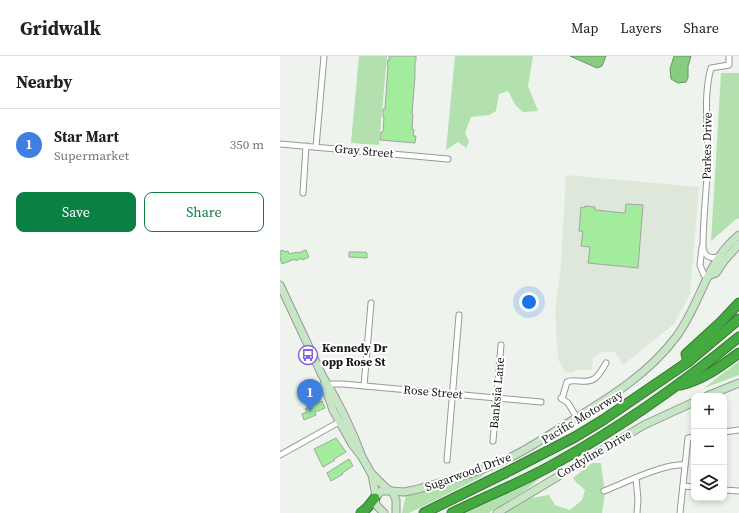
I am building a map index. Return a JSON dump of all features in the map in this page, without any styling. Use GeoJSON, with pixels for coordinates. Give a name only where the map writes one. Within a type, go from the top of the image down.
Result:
{"type":"FeatureCollection","features":[{"type":"Feature","properties":{"kind":"highway"},"geometry":{"type":"LineString","coordinates":[[688,362],[686,354],[721,322],[739,303]]}},
{"type":"Feature","properties":{"kind":"highway","name":"Pacific Motorway"},"geometry":{"type":"LineString","coordinates":[[424,513],[575,437],[640,396],[688,362],[739,319]]}},
{"type":"Feature","properties":{"kind":"highway"},"geometry":{"type":"LineString","coordinates":[[452,513],[555,464],[601,437],[678,386],[739,337]]}},
{"type":"Feature","properties":{"kind":"highway"},"geometry":{"type":"LineString","coordinates":[[678,386],[696,381],[721,367],[739,353]]}},
{"type":"Feature","properties":{"kind":"highway"},"geometry":{"type":"LineString","coordinates":[[361,513],[367,508],[375,497]]}},
{"type":"Feature","properties":{"kind":"street"},"geometry":{"type":"LineString","coordinates":[[316,147],[324,56]]}},
{"type":"Feature","properties":{"kind":"street","name":"Parkes Drive"},"geometry":{"type":"LineString","coordinates":[[719,256],[711,258],[705,253],[703,247],[708,157],[707,96],[711,68],[729,65],[729,56]]}},
{"type":"Feature","properties":{"kind":"street","name":"Gray Street"},"geometry":{"type":"LineString","coordinates":[[280,144],[448,159]]}},
{"type":"Feature","properties":{"kind":"street"},"geometry":{"type":"LineString","coordinates":[[303,193],[306,146]]}},
{"type":"Feature","properties":{"kind":"street","name":"Parkes Drive"},"geometry":{"type":"LineString","coordinates":[[704,228],[700,265],[702,273],[705,276],[708,276]]}},
{"type":"Feature","properties":{"kind":"street","name":"Sugarwood Drive"},"geometry":{"type":"LineString","coordinates":[[375,497],[381,491],[404,492],[414,490],[494,464],[521,452],[622,389],[645,372],[666,351],[684,325],[719,256],[739,235]]}},
{"type":"Feature","properties":{"kind":"street","name":"Sugarwood Drive"},"geometry":{"type":"LineString","coordinates":[[708,276],[716,273],[739,244]]}},
{"type":"Feature","properties":{"kind":"street"},"geometry":{"type":"LineString","coordinates":[[280,285],[322,376],[339,422],[371,473],[395,496],[396,513]]}},
{"type":"Feature","properties":{"kind":"street"},"geometry":{"type":"LineString","coordinates":[[364,386],[371,303]]}},
{"type":"Feature","properties":{"kind":"street"},"geometry":{"type":"LineString","coordinates":[[447,460],[459,316]]}},
{"type":"Feature","properties":{"kind":"street","name":"Banksia Lane"},"geometry":{"type":"LineString","coordinates":[[493,441],[502,345]]}},
{"type":"Feature","properties":{"kind":"street"},"geometry":{"type":"LineString","coordinates":[[577,418],[568,403],[562,398],[567,382],[592,381],[597,377],[606,363]]}},
{"type":"Feature","properties":{"kind":"street"},"geometry":{"type":"LineString","coordinates":[[714,393],[739,382]]}},
{"type":"Feature","properties":{"kind":"street","name":"Rose Street"},"geometry":{"type":"LineString","coordinates":[[326,386],[334,383],[541,402]]}},
{"type":"Feature","properties":{"kind":"street"},"geometry":{"type":"LineString","coordinates":[[326,386],[348,424],[362,457]]}},
{"type":"Feature","properties":{"kind":"street","name":"Cordyline Drive"},"geometry":{"type":"LineString","coordinates":[[497,513],[644,425],[691,403]]}},
{"type":"Feature","properties":{"kind":"street"},"geometry":{"type":"LineString","coordinates":[[339,422],[341,419],[340,409]]}},
{"type":"Feature","properties":{"kind":"street"},"geometry":{"type":"LineString","coordinates":[[280,455],[339,422],[348,424]]}},
{"type":"Feature","properties":{"kind":"street"},"geometry":{"type":"LineString","coordinates":[[727,432],[739,430]]}},
{"type":"Feature","properties":{"kind":"street"},"geometry":{"type":"LineString","coordinates":[[680,513],[688,438],[691,438]]}},
{"type":"Feature","properties":{"kind":"street"},"geometry":{"type":"LineString","coordinates":[[604,490],[677,464],[685,465]]}},
{"type":"Feature","properties":{"kind":"street"},"geometry":{"type":"LineString","coordinates":[[371,473],[376,505],[384,513]]}},
{"type":"Feature","properties":{"kind":"street"},"geometry":{"type":"LineString","coordinates":[[636,478],[638,499],[637,513]]}},
{"type":"Feature","properties":{"kind":"street"},"geometry":{"type":"LineString","coordinates":[[683,486],[691,487]]}},
{"type":"Feature","properties":{"kind":"street"},"geometry":{"type":"LineString","coordinates":[[727,490],[739,492]]}},
{"type":"Feature","properties":{"kind":"shaded area"},"geometry":{"type":"Polygon","coordinates":[[[359,56],[387,56],[379,145],[351,143],[359,56]]]}},
{"type":"Feature","properties":{"kind":"shaded area"},"geometry":{"type":"Polygon","coordinates":[[[455,56],[533,56],[528,86],[538,111],[523,112],[516,106],[508,91],[499,94],[496,111],[489,115],[471,117],[465,133],[469,142],[466,148],[458,142],[446,150],[455,56]]]}},
{"type":"Feature","properties":{"kind":"shaded area"},"geometry":{"type":"Polygon","coordinates":[[[570,56],[606,56],[602,66],[597,68],[570,56]]]}},
{"type":"Feature","properties":{"kind":"shaded area"},"geometry":{"type":"Polygon","coordinates":[[[674,56],[691,56],[688,66],[688,78],[686,82],[678,83],[671,79],[670,69],[674,56]]]}},
{"type":"Feature","properties":{"kind":"shaded area"},"geometry":{"type":"Polygon","coordinates":[[[721,73],[739,73],[739,218],[711,241],[721,73]]]}},
{"type":"Feature","properties":{"kind":"shaded area"},"geometry":{"type":"Polygon","coordinates":[[[566,175],[699,187],[690,294],[674,324],[623,365],[615,352],[601,352],[593,358],[592,370],[576,370],[571,373],[565,372],[558,359],[555,313],[561,264],[566,175]]]}},
{"type":"Feature","properties":{"kind":"shaded area"},"geometry":{"type":"Polygon","coordinates":[[[739,361],[739,375],[704,388],[739,361]]]}},
{"type":"Feature","properties":{"kind":"shaded area"},"geometry":{"type":"Polygon","coordinates":[[[592,463],[601,463],[605,494],[602,513],[505,513],[531,498],[549,495],[555,505],[570,510],[582,500],[585,490],[573,478],[592,463]]]}},
{"type":"Feature","properties":{"kind":"shaded area"},"geometry":{"type":"Polygon","coordinates":[[[494,467],[481,477],[432,502],[409,513],[402,513],[406,495],[436,489],[494,467]]]}},
{"type":"Feature","properties":{"kind":"shaded area"},"geometry":{"type":"Polygon","coordinates":[[[540,478],[526,490],[489,513],[463,513],[540,478]]]}},
{"type":"Feature","properties":{"kind":"building"},"geometry":{"type":"Polygon","coordinates":[[[389,56],[416,56],[412,114],[412,129],[414,130],[413,136],[416,136],[415,143],[380,140],[381,132],[383,132],[383,109],[385,109],[387,65],[389,56]]]}},
{"type":"Feature","properties":{"kind":"building"},"geometry":{"type":"Polygon","coordinates":[[[626,204],[643,205],[638,268],[588,263],[590,247],[581,246],[583,231],[579,231],[581,207],[595,207],[595,210],[625,213],[626,204]]]}},
{"type":"Feature","properties":{"kind":"building"},"geometry":{"type":"Polygon","coordinates":[[[283,250],[284,252],[288,251],[289,254],[306,250],[309,257],[302,260],[301,258],[296,261],[295,259],[282,264],[280,251],[283,250]]]}},
{"type":"Feature","properties":{"kind":"building"},"geometry":{"type":"Polygon","coordinates":[[[349,252],[365,252],[367,253],[367,258],[349,257],[349,252]]]}},
{"type":"Feature","properties":{"kind":"building"},"geometry":{"type":"Polygon","coordinates":[[[322,401],[325,408],[315,412],[316,415],[304,420],[302,414],[307,412],[305,409],[322,401]]]}},
{"type":"Feature","properties":{"kind":"building"},"geometry":{"type":"Polygon","coordinates":[[[336,438],[346,452],[323,467],[314,449],[336,438]]]}},
{"type":"Feature","properties":{"kind":"building"},"geometry":{"type":"Polygon","coordinates":[[[349,459],[353,466],[331,481],[327,473],[349,459]]]}},
{"type":"Feature","properties":{"kind":"place","name":"Kennedy Dr opp Rose St"},"geometry":{"type":"Point","coordinates":[308,355]}},
{"type":"Feature","properties":{"kind":"place","name":"Star Mart"},"geometry":{"type":"Point","coordinates":[310,412]}}]}
